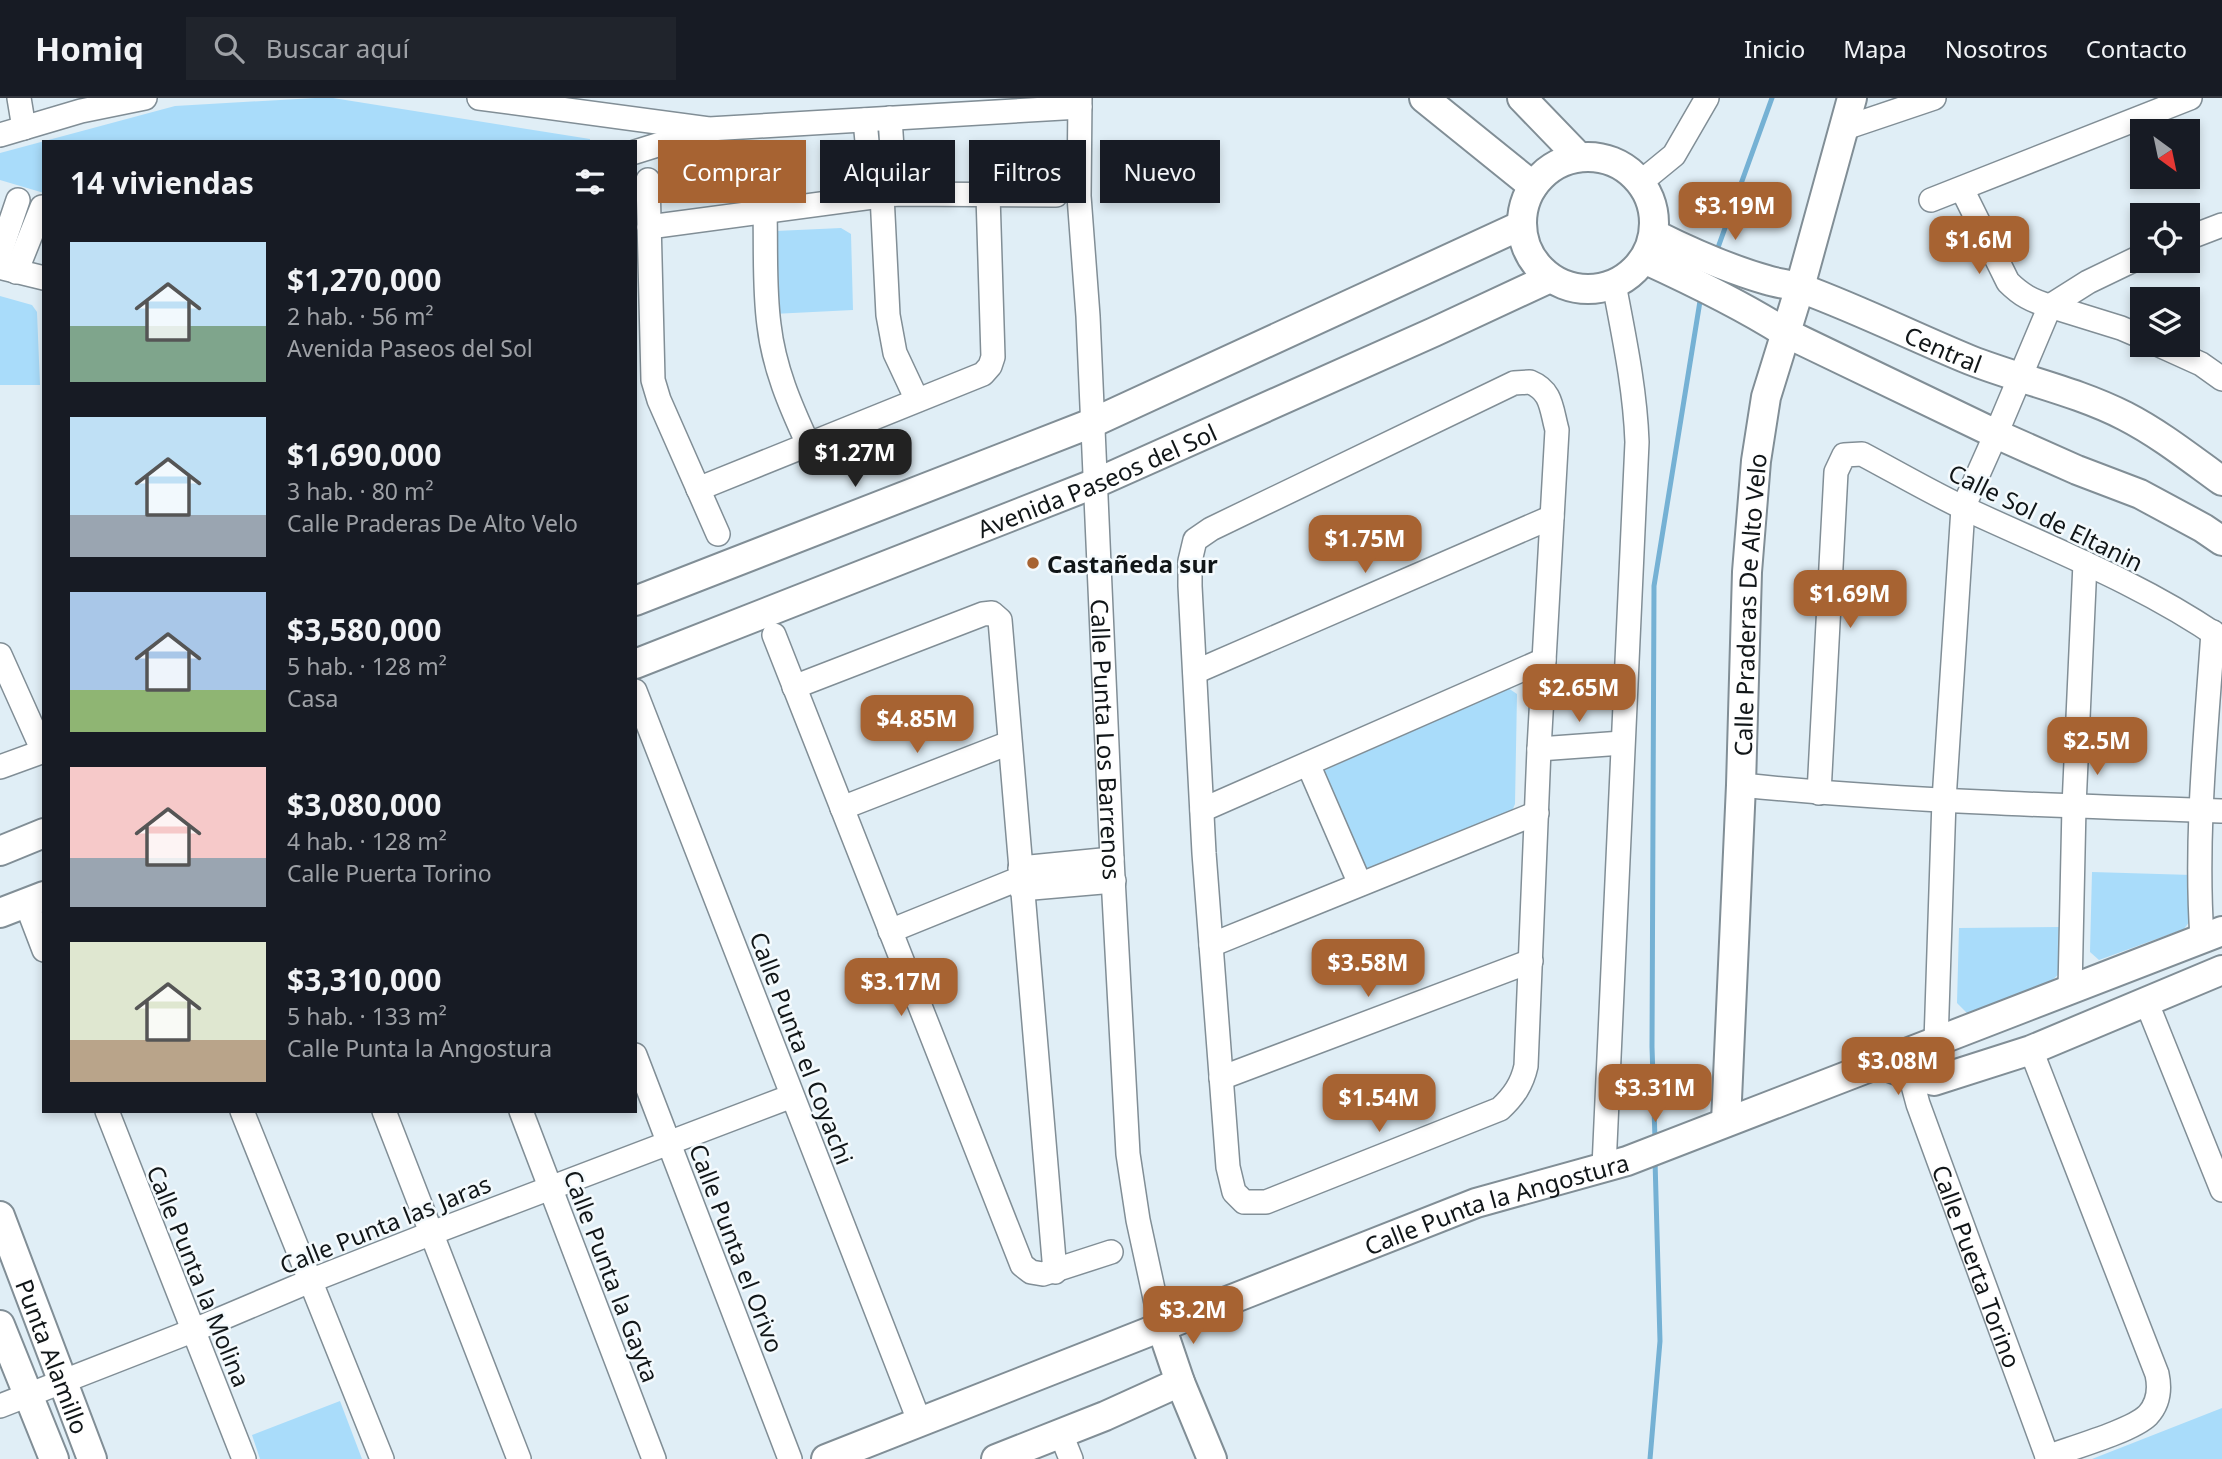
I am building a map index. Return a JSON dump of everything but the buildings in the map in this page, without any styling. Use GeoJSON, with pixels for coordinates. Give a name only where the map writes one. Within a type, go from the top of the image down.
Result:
{"type":"FeatureCollection","features":[{"type":"Feature","properties":{"kind":"street"},"geometry":{"type":"LineString","coordinates":[[19,98],[24,128]]}},
{"type":"Feature","properties":{"kind":"street"},"geometry":{"type":"LineString","coordinates":[[0,135],[81,111],[145,98]]}},
{"type":"Feature","properties":{"kind":"street"},"geometry":{"type":"LineString","coordinates":[[479,98],[709,129],[865,120],[1080,102]]}},
{"type":"Feature","properties":{"kind":"street"},"geometry":{"type":"LineString","coordinates":[[1424,98],[1533,186]]}},
{"type":"Feature","properties":{"kind":"street"},"geometry":{"type":"LineString","coordinates":[[1522,98],[1579,157]]}},
{"type":"Feature","properties":{"kind":"street"},"geometry":{"type":"LineString","coordinates":[[1641,182],[1674,155],[1707,98]]}},
{"type":"Feature","properties":{"kind":"street","name":"Calle Praderas De Alto Velo"},"geometry":{"type":"LineString","coordinates":[[1713,1128],[1741,785],[1747,572],[1756,461],[1766,397],[1800,287],[1852,98]]}},
{"type":"Feature","properties":{"kind":"street"},"geometry":{"type":"LineString","coordinates":[[1842,129],[1934,98]]}},
{"type":"Feature","properties":{"kind":"street"},"geometry":{"type":"LineString","coordinates":[[1931,200],[2190,98]]}},
{"type":"Feature","properties":{"kind":"street","name":"Calle Punta Los Barrenos"},"geometry":{"type":"LineString","coordinates":[[1080,102],[1079,196],[1097,483],[1128,1154],[1138,1220],[1161,1326]]}},
{"type":"Feature","properties":{"kind":"street"},"geometry":{"type":"LineString","coordinates":[[888,140],[890,118]]}},
{"type":"Feature","properties":{"kind":"street"},"geometry":{"type":"LineString","coordinates":[[865,120],[870,140]]}},
{"type":"Feature","properties":{"kind":"street"},"geometry":{"type":"LineString","coordinates":[[637,151],[709,129]]}},
{"type":"Feature","properties":{"kind":"street"},"geometry":{"type":"LineString","coordinates":[[1579,157],[1607,159],[1620,164],[1641,182],[1653,206],[1649,247],[1626,278],[1614,284],[1588,290],[1574,288],[1550,278],[1533,260],[1523,237],[1522,225],[1522,211],[1533,186],[1553,167],[1579,157]]}},
{"type":"Feature","properties":{"kind":"street"},"geometry":{"type":"LineString","coordinates":[[648,180],[653,380],[659,400],[718,534]]}},
{"type":"Feature","properties":{"kind":"street"},"geometry":{"type":"LineString","coordinates":[[1962,189],[2008,282],[2020,295],[2130,332]]}},
{"type":"Feature","properties":{"kind":"street"},"geometry":{"type":"LineString","coordinates":[[0,253],[9,196],[42,207]]}},
{"type":"Feature","properties":{"kind":"street"},"geometry":{"type":"LineString","coordinates":[[649,226],[824,203]]}},
{"type":"Feature","properties":{"kind":"street"},"geometry":{"type":"LineString","coordinates":[[883,203],[888,315],[895,353],[917,400]]}},
{"type":"Feature","properties":{"kind":"street"},"geometry":{"type":"LineString","coordinates":[[698,489],[983,374],[993,357],[988,203]]}},
{"type":"Feature","properties":{"kind":"street"},"geometry":{"type":"LineString","coordinates":[[42,209],[8,269],[42,278]]}},
{"type":"Feature","properties":{"kind":"street"},"geometry":{"type":"LineString","coordinates":[[765,211],[769,324],[776,362],[786,396],[808,444]]}},
{"type":"Feature","properties":{"kind":"street"},"geometry":{"type":"LineString","coordinates":[[637,600],[1092,423],[1522,225]]}},
{"type":"Feature","properties":{"kind":"street"},"geometry":{"type":"LineString","coordinates":[[2200,233],[2222,225]]}},
{"type":"Feature","properties":{"kind":"street"},"geometry":{"type":"LineString","coordinates":[[1649,247],[1684,263],[1784,332],[1996,434],[2140,494],[2222,541]]}},
{"type":"Feature","properties":{"kind":"street"},"geometry":{"type":"LineString","coordinates":[[1936,1042],[1944,800],[1963,508],[2050,306],[2088,282],[2130,262]]}},
{"type":"Feature","properties":{"kind":"street","name":"Central"},"geometry":{"type":"LineString","coordinates":[[1684,263],[1800,287],[1880,319],[1968,359],[2019,379],[2067,393],[2123,416],[2170,443],[2222,481]]}},
{"type":"Feature","properties":{"kind":"street","name":"Avenida Paseos del Sol"},"geometry":{"type":"LineString","coordinates":[[637,663],[1097,483],[1550,278]]}},
{"type":"Feature","properties":{"kind":"street"},"geometry":{"type":"LineString","coordinates":[[1614,284],[1636,408],[1637,442],[1622,743],[1615,1164]]}},
{"type":"Feature","properties":{"kind":"street"},"geometry":{"type":"LineString","coordinates":[[2212,360],[2222,379]]}},
{"type":"Feature","properties":{"kind":"street"},"geometry":{"type":"LineString","coordinates":[[1530,382],[1542,387],[1550,401],[1557,430],[1552,517],[1526,1066],[1523,1082],[1513,1097],[1500,1109],[1266,1202],[1244,1202],[1234,1192],[1228,1167],[1211,945],[1190,586],[1190,561],[1195,540],[1211,529],[1514,383],[1530,382]]}},
{"type":"Feature","properties":{"kind":"street","name":"Calle Sol de Eltanin"},"geometry":{"type":"LineString","coordinates":[[1819,793],[1836,472],[1844,455],[1862,454],[1963,508],[2162,601],[2217,635]]}},
{"type":"Feature","properties":{"kind":"street"},"geometry":{"type":"LineString","coordinates":[[1195,672],[1552,517]]}},
{"type":"Feature","properties":{"kind":"street"},"geometry":{"type":"LineString","coordinates":[[2070,990],[2074,806],[2085,563]]}},
{"type":"Feature","properties":{"kind":"street"},"geometry":{"type":"LineString","coordinates":[[794,687],[983,614],[992,613],[1000,620],[1055,1272]]}},
{"type":"Feature","properties":{"kind":"street"},"geometry":{"type":"LineString","coordinates":[[774,635],[1022,1265],[1031,1272],[1043,1274],[1111,1252]]}},
{"type":"Feature","properties":{"kind":"street"},"geometry":{"type":"LineString","coordinates":[[1916,1069],[1936,1042],[2212,934],[2200,908],[2212,811],[2217,635]]}},
{"type":"Feature","properties":{"kind":"street"},"geometry":{"type":"LineString","coordinates":[[0,655],[42,747]]}},
{"type":"Feature","properties":{"kind":"street"},"geometry":{"type":"LineString","coordinates":[[1202,810],[1544,660]]}},
{"type":"Feature","properties":{"kind":"street","name":"Calle Punta el Coyachi"},"geometry":{"type":"LineString","coordinates":[[637,696],[920,1423]]}},
{"type":"Feature","properties":{"kind":"street"},"geometry":{"type":"LineString","coordinates":[[842,808],[1009,743]]}},
{"type":"Feature","properties":{"kind":"street"},"geometry":{"type":"LineString","coordinates":[[1539,749],[1622,743]]}},
{"type":"Feature","properties":{"kind":"street"},"geometry":{"type":"LineString","coordinates":[[0,767],[42,752]]}},
{"type":"Feature","properties":{"kind":"street"},"geometry":{"type":"LineString","coordinates":[[1308,764],[1360,884]]}},
{"type":"Feature","properties":{"kind":"street"},"geometry":{"type":"LineString","coordinates":[[1741,785],[1819,793],[1944,800],[2212,811]]}},
{"type":"Feature","properties":{"kind":"street"},"geometry":{"type":"LineString","coordinates":[[1211,945],[1537,813]]}},
{"type":"Feature","properties":{"kind":"street"},"geometry":{"type":"LineString","coordinates":[[0,851],[42,835]]}},
{"type":"Feature","properties":{"kind":"street"},"geometry":{"type":"LineString","coordinates":[[890,931],[1021,878],[1113,870]]}},
{"type":"Feature","properties":{"kind":"street"},"geometry":{"type":"LineString","coordinates":[[23,904],[42,946]]}},
{"type":"Feature","properties":{"kind":"street"},"geometry":{"type":"LineString","coordinates":[[1222,1078],[1531,961]]}},
{"type":"Feature","properties":{"kind":"street"},"geometry":{"type":"LineString","coordinates":[[1916,1069],[2031,1050],[2222,970]]}},
{"type":"Feature","properties":{"kind":"street"},"geometry":{"type":"LineString","coordinates":[[2146,1001],[2222,1189]]}},
{"type":"Feature","properties":{"kind":"street"},"geometry":{"type":"LineString","coordinates":[[2031,1050],[2157,1374],[2159,1386],[2156,1404],[2147,1415],[2130,1426],[2047,1458]]}},
{"type":"Feature","properties":{"kind":"street","name":"Calle Punta el Orivo"},"geometry":{"type":"LineString","coordinates":[[637,1060],[790,1459]]}},
{"type":"Feature","properties":{"kind":"street","name":"Calle Punta la Angostura"},"geometry":{"type":"LineString","coordinates":[[826,1459],[1476,1203],[1615,1164],[1878,1063],[1916,1069]]}},
{"type":"Feature","properties":{"kind":"street","name":"Calle Puerta Torino"},"geometry":{"type":"LineString","coordinates":[[1916,1069],[1918,1104],[2047,1458]]}},
{"type":"Feature","properties":{"kind":"street","name":"Calle Punta las Jaras"},"geometry":{"type":"LineString","coordinates":[[0,1406],[432,1233],[792,1096]]}},
{"type":"Feature","properties":{"kind":"street","name":"Calle Punta la Molina"},"geometry":{"type":"LineString","coordinates":[[108,1113],[244,1459]]}},
{"type":"Feature","properties":{"kind":"street"},"geometry":{"type":"LineString","coordinates":[[243,1113],[382,1459]]}},
{"type":"Feature","properties":{"kind":"street"},"geometry":{"type":"LineString","coordinates":[[385,1113],[519,1459]]}},
{"type":"Feature","properties":{"kind":"street","name":"Calle Punta la Gayta"},"geometry":{"type":"LineString","coordinates":[[522,1113],[654,1459]]}},
{"type":"Feature","properties":{"kind":"street","name":"Punta Alamillo"},"geometry":{"type":"LineString","coordinates":[[0,1216],[92,1459]]}},
{"type":"Feature","properties":{"kind":"street"},"geometry":{"type":"LineString","coordinates":[[0,1325],[54,1459]]}},
{"type":"Feature","properties":{"kind":"street"},"geometry":{"type":"LineString","coordinates":[[1161,1326],[1180,1382],[1212,1459]]}},
{"type":"Feature","properties":{"kind":"street"},"geometry":{"type":"LineString","coordinates":[[996,1459],[1066,1446],[1105,1416],[1180,1382]]}},
{"type":"Feature","properties":{"kind":"shaded area"},"geometry":{"type":"Polygon","coordinates":[[[333,98],[590,140],[48,140],[175,106],[333,98]]]}},
{"type":"Feature","properties":{"kind":"shaded area"},"geometry":{"type":"Polygon","coordinates":[[[42,142],[42,192],[0,180],[0,153],[42,142]]]}},
{"type":"Feature","properties":{"kind":"shaded area"},"geometry":{"type":"Polygon","coordinates":[[[841,228],[851,234],[853,310],[773,314],[776,231],[841,228]]]}},
{"type":"Feature","properties":{"kind":"shaded area"},"geometry":{"type":"Polygon","coordinates":[[[0,296],[32,305],[37,312],[40,385],[0,385],[0,296]]]}},
{"type":"Feature","properties":{"kind":"shaded area"},"geometry":{"type":"Polygon","coordinates":[[[1508,688],[1517,694],[1515,804],[1512,811],[1368,868],[1358,864],[1323,771],[1508,688]]]}},
{"type":"Feature","properties":{"kind":"shaded area"},"geometry":{"type":"Polygon","coordinates":[[[2092,872],[2192,875],[2190,921],[2184,929],[2099,960],[2090,952],[2092,872]]]}},
{"type":"Feature","properties":{"kind":"shaded area"},"geometry":{"type":"Polygon","coordinates":[[[2061,927],[2060,973],[2050,982],[1969,1015],[1957,1003],[1959,928],[2061,927]]]}},
{"type":"Feature","properties":{"kind":"shaded area"},"geometry":{"type":"Polygon","coordinates":[[[340,1401],[362,1459],[260,1459],[252,1435],[340,1401]]]}},
{"type":"Feature","properties":{"kind":"shaded area"},"geometry":{"type":"Polygon","coordinates":[[[2222,1408],[2222,1459],[2092,1459],[2222,1408]]]}},
{"type":"Feature","properties":{"kind":"waterway"},"geometry":{"type":"LineString","coordinates":[[1716,253],[1772,98]]}},
{"type":"Feature","properties":{"kind":"waterway"},"geometry":{"type":"LineString","coordinates":[[1655,1139],[1652,1047],[1654,586],[1701,295]]}},
{"type":"Feature","properties":{"kind":"waterway"},"geometry":{"type":"LineString","coordinates":[[1650,1459],[1660,1341],[1655,1160]]}},
{"type":"Feature","properties":{"kind":"place","name":"Castañeda sur"},"geometry":{"type":"Point","coordinates":[1033,563]}}]}
